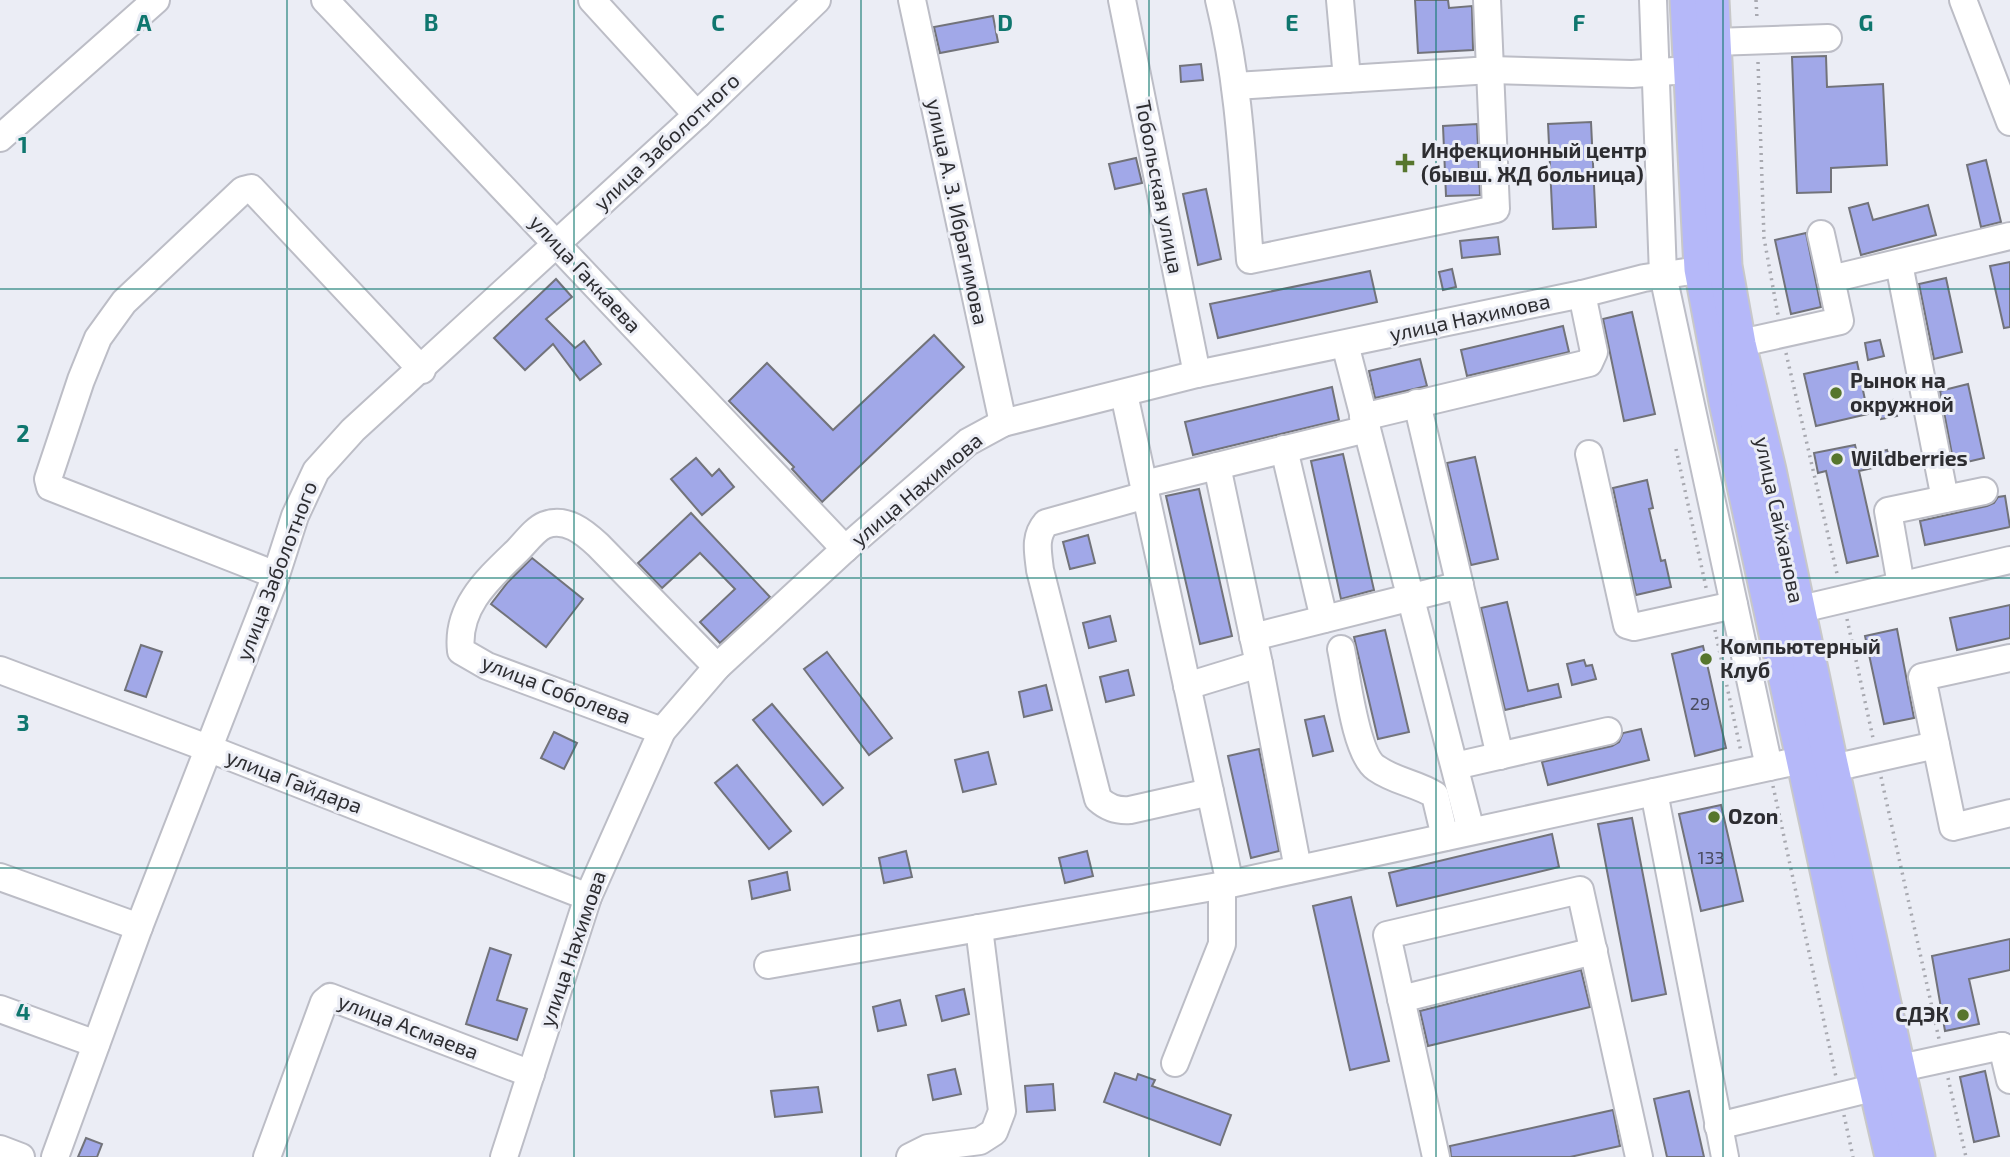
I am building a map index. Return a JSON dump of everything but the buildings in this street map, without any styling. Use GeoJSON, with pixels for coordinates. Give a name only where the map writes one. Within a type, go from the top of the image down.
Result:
{"type":"FeatureCollection","features":[{"type":"Feature","properties":{"kind":"main road"},"geometry":{"type":"LineString","coordinates":[[1686,0],[1690,70],[1713,268],[1728,346],[1887,1078],[1918,1157]]}},
{"type":"Feature","properties":{"kind":"main road"},"geometry":{"type":"LineString","coordinates":[[1712,0],[1713,268]]}},
{"type":"Feature","properties":{"kind":"main road"},"geometry":{"type":"LineString","coordinates":[[1887,1078],[1892,1157]]}},
{"type":"Feature","properties":{"kind":"street"},"geometry":{"type":"LineString","coordinates":[[0,138],[156,0]]}},
{"type":"Feature","properties":{"kind":"street","name":"улица Гаккаева"},"geometry":{"type":"LineString","coordinates":[[325,0],[845,549]]}},
{"type":"Feature","properties":{"kind":"street"},"geometry":{"type":"LineString","coordinates":[[592,0],[697,115]]}},
{"type":"Feature","properties":{"kind":"street","name":"улица Заболотного"},"geometry":{"type":"LineString","coordinates":[[55,1157],[139,927],[276,575],[295,516],[316,471],[353,430],[422,370],[817,0]]}},
{"type":"Feature","properties":{"kind":"street","name":"улица А. З. Ибрагимова"},"geometry":{"type":"LineString","coordinates":[[912,0],[1003,424]]}},
{"type":"Feature","properties":{"kind":"street","name":"Тобольская улица"},"geometry":{"type":"LineString","coordinates":[[1122,0],[1197,374]]}},
{"type":"Feature","properties":{"kind":"street"},"geometry":{"type":"LineString","coordinates":[[1219,0],[1230,45],[1235,86],[1250,260],[1496,209],[1487,0]]}},
{"type":"Feature","properties":{"kind":"street"},"geometry":{"type":"LineString","coordinates":[[1340,0],[1348,79]]}},
{"type":"Feature","properties":{"kind":"street"},"geometry":{"type":"LineString","coordinates":[[1653,0],[1663,275],[1769,767]]}},
{"type":"Feature","properties":{"kind":"street"},"geometry":{"type":"LineString","coordinates":[[1963,0],[2010,122]]}},
{"type":"Feature","properties":{"kind":"street"},"geometry":{"type":"LineString","coordinates":[[1714,42],[1828,38]]}},
{"type":"Feature","properties":{"kind":"street"},"geometry":{"type":"LineString","coordinates":[[1235,86],[1491,70],[1690,70]]}},
{"type":"Feature","properties":{"kind":"street"},"geometry":{"type":"LineString","coordinates":[[276,575],[50,487],[48,479],[98,338],[124,302],[243,190],[251,188],[422,370]]}},
{"type":"Feature","properties":{"kind":"street"},"geometry":{"type":"LineString","coordinates":[[1728,346],[1840,321],[1821,234]]}},
{"type":"Feature","properties":{"kind":"street"},"geometry":{"type":"LineString","coordinates":[[1830,279],[2010,236]]}},
{"type":"Feature","properties":{"kind":"street"},"geometry":{"type":"LineString","coordinates":[[1899,264],[1945,499]]}},
{"type":"Feature","properties":{"kind":"street","name":"улица Нахимова"},"geometry":{"type":"LineString","coordinates":[[504,1157],[588,897],[662,731],[717,667],[845,549],[968,442],[1003,424],[1197,374],[1663,275],[1713,268]]}},
{"type":"Feature","properties":{"kind":"street"},"geometry":{"type":"LineString","coordinates":[[1210,792],[1130,810],[1105,806],[1098,799],[1040,570],[1037,545],[1039,531],[1046,523],[1217,466],[1284,450],[1417,403],[1589,363],[1594,352],[1582,294]]}},
{"type":"Feature","properties":{"kind":"street"},"geometry":{"type":"LineString","coordinates":[[1345,344],[1471,831]]}},
{"type":"Feature","properties":{"kind":"street"},"geometry":{"type":"LineString","coordinates":[[1124,394],[1210,792],[1226,884],[1222,944],[1175,1063]]}},
{"type":"Feature","properties":{"kind":"street"},"geometry":{"type":"LineString","coordinates":[[1417,403],[1500,756]]}},
{"type":"Feature","properties":{"kind":"street"},"geometry":{"type":"LineString","coordinates":[[1284,450],[1324,619]]}},
{"type":"Feature","properties":{"kind":"street"},"geometry":{"type":"LineString","coordinates":[[1589,454],[1627,625],[1634,627],[1734,605]]}},
{"type":"Feature","properties":{"kind":"street"},"geometry":{"type":"LineString","coordinates":[[1217,466],[1254,637],[1298,869]]}},
{"type":"Feature","properties":{"kind":"street"},"geometry":{"type":"LineString","coordinates":[[1901,585],[1888,511],[1984,491]]}},
{"type":"Feature","properties":{"kind":"street","name":"улица Соболева"},"geometry":{"type":"LineString","coordinates":[[662,731],[487,666],[461,650],[459,634],[479,588],[545,525],[563,523],[583,531],[598,545],[717,667]]}},
{"type":"Feature","properties":{"kind":"street"},"geometry":{"type":"LineString","coordinates":[[1786,613],[2010,560]]}},
{"type":"Feature","properties":{"kind":"street"},"geometry":{"type":"LineString","coordinates":[[1254,637],[1460,585]]}},
{"type":"Feature","properties":{"kind":"street"},"geometry":{"type":"LineString","coordinates":[[1341,649],[1360,744],[1373,766],[1397,781],[1418,784],[1435,795],[1445,837]]}},
{"type":"Feature","properties":{"kind":"street"},"geometry":{"type":"LineString","coordinates":[[2010,658],[1923,677],[1953,827],[2010,813]]}},
{"type":"Feature","properties":{"kind":"street"},"geometry":{"type":"LineString","coordinates":[[1187,686],[1259,664]]}},
{"type":"Feature","properties":{"kind":"street","name":"улица Гайдара"},"geometry":{"type":"LineString","coordinates":[[0,670],[588,897]]}},
{"type":"Feature","properties":{"kind":"street"},"geometry":{"type":"LineString","coordinates":[[1455,766],[1608,731]]}},
{"type":"Feature","properties":{"kind":"street"},"geometry":{"type":"LineString","coordinates":[[768,965],[1226,884],[1769,767],[1817,764],[1936,745]]}},
{"type":"Feature","properties":{"kind":"street"},"geometry":{"type":"LineString","coordinates":[[1654,792],[1725,1157]]}},
{"type":"Feature","properties":{"kind":"street"},"geometry":{"type":"LineString","coordinates":[[0,877],[139,927]]}},
{"type":"Feature","properties":{"kind":"street"},"geometry":{"type":"LineString","coordinates":[[1436,1157],[1387,935],[1580,890],[1639,1157]]}},
{"type":"Feature","properties":{"kind":"street"},"geometry":{"type":"LineString","coordinates":[[910,1157],[928,1148],[980,1140],[994,1132],[1002,1111],[979,928]]}},
{"type":"Feature","properties":{"kind":"street"},"geometry":{"type":"LineString","coordinates":[[1401,999],[1594,951]]}},
{"type":"Feature","properties":{"kind":"street","name":"улица Асмаева"},"geometry":{"type":"LineString","coordinates":[[267,1157],[324,1002],[330,996],[531,1074]]}},
{"type":"Feature","properties":{"kind":"street"},"geometry":{"type":"LineString","coordinates":[[0,1009],[96,1044]]}},
{"type":"Feature","properties":{"kind":"street"},"geometry":{"type":"LineString","coordinates":[[1718,1126],[1840,1097],[1887,1078],[2006,1048],[2010,1080]]}},
{"type":"Feature","properties":{"kind":"street"},"geometry":{"type":"LineString","coordinates":[[0,1149],[22,1157]]}},
{"type":"Feature","properties":{"kind":"path"},"geometry":{"type":"LineString","coordinates":[[1769,767],[1853,1157]]}},
{"type":"Feature","properties":{"kind":"place","name":"Инфекционный центр (бывш. ЖД больница)"},"geometry":{"type":"Point","coordinates":[1405,163]}},
{"type":"Feature","properties":{"kind":"place","name":"Рынок на окружной"},"geometry":{"type":"Point","coordinates":[1836,393]}},
{"type":"Feature","properties":{"kind":"place","name":"Wildberries"},"geometry":{"type":"Point","coordinates":[1837,459]}},
{"type":"Feature","properties":{"kind":"place","name":"Компьютерный Клуб"},"geometry":{"type":"Point","coordinates":[1706,659]}},
{"type":"Feature","properties":{"kind":"place","name":"Ozon"},"geometry":{"type":"Point","coordinates":[1714,817]}},
{"type":"Feature","properties":{"kind":"place","name":"СДЭК"},"geometry":{"type":"Point","coordinates":[1963,1015]}}]}
